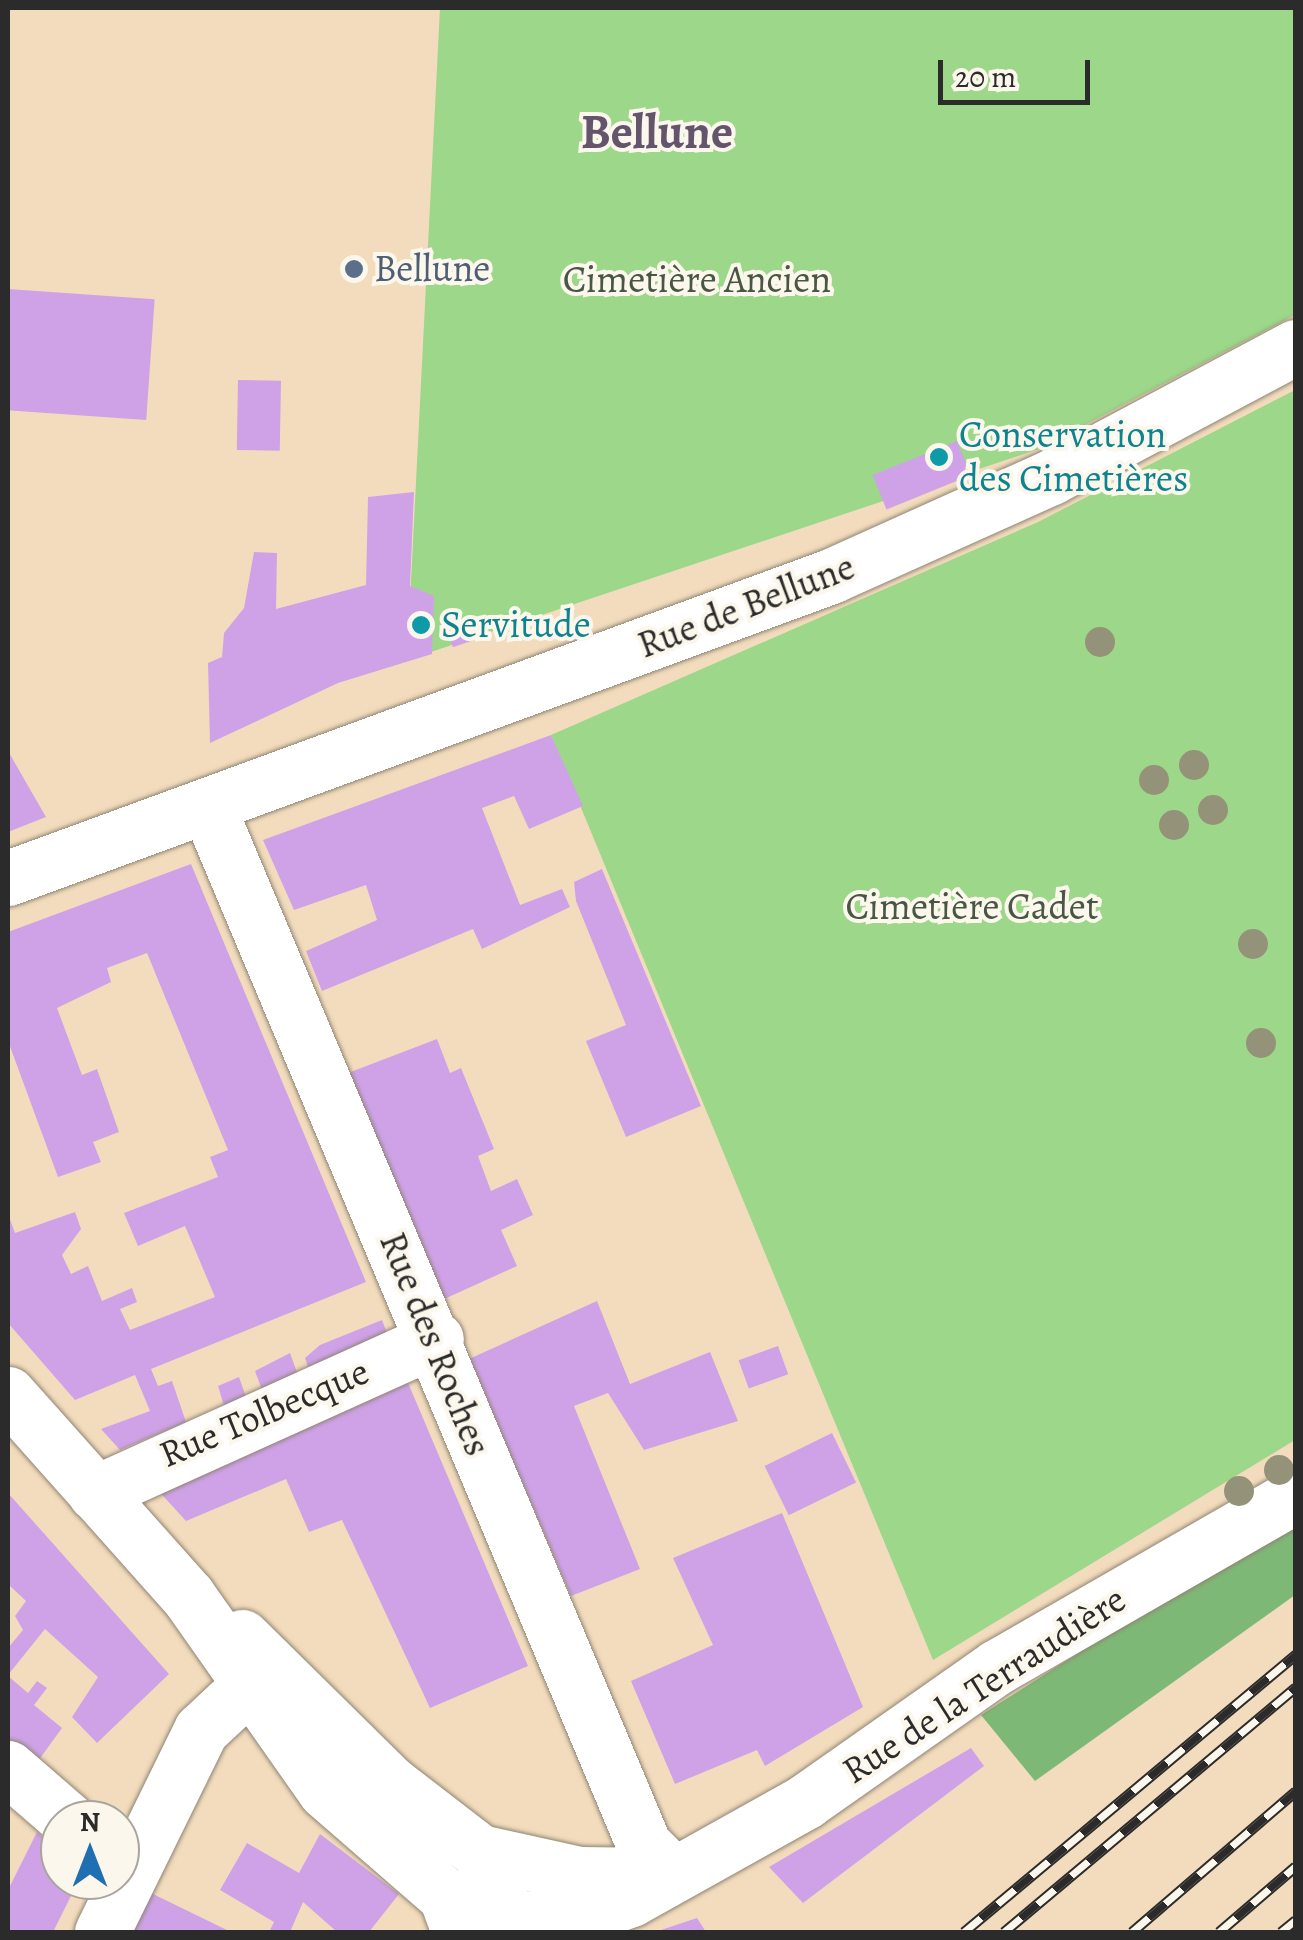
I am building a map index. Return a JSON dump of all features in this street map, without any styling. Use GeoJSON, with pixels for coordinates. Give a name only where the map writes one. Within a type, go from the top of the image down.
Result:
{"type":"FeatureCollection","features":[{"type":"Feature","properties":{"kind":"street","name":"Rue de Bellune"},"geometry":{"type":"LineString","coordinates":[[8,878],[831,576],[1051,477],[1296,347]]}},
{"type":"Feature","properties":{"kind":"street","name":"Rue des Roches"},"geometry":{"type":"LineString","coordinates":[[208,807],[436,1339],[644,1846],[673,1874]]}},
{"type":"Feature","properties":{"kind":"street","name":"Rue Tolbecque"},"geometry":{"type":"LineString","coordinates":[[96,1492],[436,1339]]}},
{"type":"Feature","properties":{"kind":"street","name":"Rue de la Terraudière"},"geometry":{"type":"LineString","coordinates":[[8,1394],[188,1596],[480,1852],[578,1874],[673,1874]]}},
{"type":"Feature","properties":{"kind":"street","name":"Rue de la Terraudière"},"geometry":{"type":"LineString","coordinates":[[188,1596],[246,1688],[324,1791],[453,1914],[514,1926],[576,1919],[673,1874],[806,1801],[997,1667],[1296,1495]]}},
{"type":"Feature","properties":{"kind":"street"},"geometry":{"type":"LineString","coordinates":[[140,1843],[201,1730],[246,1688]]}},
{"type":"Feature","properties":{"kind":"street"},"geometry":{"type":"LineString","coordinates":[[8,1768],[45,1800]]}},
{"type":"Feature","properties":{"kind":"street"},"geometry":{"type":"LineString","coordinates":[[480,1852],[514,1926]]}},
{"type":"Feature","properties":{"kind":"street"},"geometry":{"type":"LineString","coordinates":[[102,1932],[114,1900]]}},
{"type":"Feature","properties":{"kind":"green space","name":"Cimetière Ancien"},"geometry":{"type":"Polygon","coordinates":[[[440,8],[1295,8],[1295,315],[1039,449],[407,660],[440,8]]]}},
{"type":"Feature","properties":{"kind":"green space","name":"Cimetière Cadet"},"geometry":{"type":"Polygon","coordinates":[[[1295,390],[1295,1440],[933,1660],[551,735],[1038,522],[1295,390]]]}},
{"type":"Feature","properties":{"kind":"green space"},"geometry":{"type":"Polygon","coordinates":[[[1295,1515],[1295,1595],[1035,1781],[981,1715],[1295,1515]]]}},
{"type":"Feature","properties":{"kind":"building"},"geometry":{"type":"Polygon","coordinates":[[[8,289],[155,299],[146,420],[8,410],[8,289]]]}},
{"type":"Feature","properties":{"kind":"building"},"geometry":{"type":"Polygon","coordinates":[[[238,380],[281,381],[280,451],[237,450],[238,380]]]}},
{"type":"Feature","properties":{"kind":"building","name":"Conservation des Cimetières"},"geometry":{"type":"Polygon","coordinates":[[[957,441],[971,475],[886,509],[873,475],[957,441]]]}},
{"type":"Feature","properties":{"kind":"building"},"geometry":{"type":"Polygon","coordinates":[[[414,492],[410,586],[434,596],[432,654],[338,683],[210,743],[208,663],[222,657],[224,633],[244,608],[254,552],[277,553],[276,609],[366,585],[368,497],[414,492]]]}},
{"type":"Feature","properties":{"kind":"building"},"geometry":{"type":"Polygon","coordinates":[[[464,618],[472,641],[453,647],[445,625],[464,618]]]}},
{"type":"Feature","properties":{"kind":"building"},"geometry":{"type":"Polygon","coordinates":[[[551,735],[583,806],[529,829],[514,796],[482,808],[520,905],[562,889],[570,907],[482,949],[473,929],[322,991],[306,951],[377,920],[366,885],[294,910],[263,840],[551,735]]]}},
{"type":"Feature","properties":{"kind":"building"},"geometry":{"type":"Polygon","coordinates":[[[8,751],[46,817],[8,832],[8,751]]]}},
{"type":"Feature","properties":{"kind":"building"},"geometry":{"type":"Polygon","coordinates":[[[191,864],[366,1282],[151,1369],[158,1386],[172,1381],[186,1422],[120,1450],[101,1429],[150,1411],[135,1375],[75,1400],[8,1323],[8,1214],[15,1233],[75,1212],[81,1229],[62,1255],[71,1274],[88,1266],[102,1301],[132,1288],[137,1302],[120,1309],[130,1330],[215,1297],[185,1226],[138,1246],[124,1213],[218,1177],[210,1157],[228,1150],[147,953],[107,968],[111,982],[57,1008],[82,1075],[97,1069],[119,1132],[93,1142],[101,1162],[58,1177],[8,1041],[8,932],[191,864]]]}},
{"type":"Feature","properties":{"kind":"building"},"geometry":{"type":"Polygon","coordinates":[[[602,869],[701,1106],[626,1137],[586,1041],[626,1025],[576,901],[574,882],[602,869]]]}},
{"type":"Feature","properties":{"kind":"building"},"geometry":{"type":"Polygon","coordinates":[[[437,1039],[450,1073],[461,1068],[494,1149],[478,1156],[491,1191],[517,1179],[533,1215],[501,1230],[517,1266],[442,1300],[348,1073],[437,1039]]]}},
{"type":"Feature","properties":{"kind":"building"},"geometry":{"type":"Polygon","coordinates":[[[597,1301],[630,1384],[710,1352],[738,1421],[644,1450],[608,1393],[574,1406],[640,1569],[571,1596],[469,1359],[597,1301]]]}},
{"type":"Feature","properties":{"kind":"building"},"geometry":{"type":"Polygon","coordinates":[[[382,1320],[388,1336],[309,1370],[305,1358],[320,1345],[382,1320]]]}},
{"type":"Feature","properties":{"kind":"building"},"geometry":{"type":"Polygon","coordinates":[[[778,1346],[788,1374],[749,1389],[739,1360],[778,1346]]]}},
{"type":"Feature","properties":{"kind":"building"},"geometry":{"type":"Polygon","coordinates":[[[290,1353],[298,1375],[262,1390],[255,1371],[290,1353]]]}},
{"type":"Feature","properties":{"kind":"building"},"geometry":{"type":"Polygon","coordinates":[[[239,1377],[246,1397],[224,1406],[218,1386],[239,1377]]]}},
{"type":"Feature","properties":{"kind":"building"},"geometry":{"type":"Polygon","coordinates":[[[406,1378],[528,1666],[430,1708],[342,1520],[309,1532],[286,1479],[186,1521],[154,1486],[406,1378]]]}},
{"type":"Feature","properties":{"kind":"building"},"geometry":{"type":"Polygon","coordinates":[[[832,1433],[856,1482],[789,1515],[765,1466],[832,1433]]]}},
{"type":"Feature","properties":{"kind":"building"},"geometry":{"type":"Polygon","coordinates":[[[8,1493],[169,1674],[97,1743],[72,1717],[98,1677],[45,1629],[8,1675],[8,1648],[23,1630],[15,1616],[26,1601],[8,1584],[8,1493]]]}},
{"type":"Feature","properties":{"kind":"building"},"geometry":{"type":"Polygon","coordinates":[[[782,1513],[863,1707],[765,1766],[757,1750],[675,1784],[631,1681],[713,1645],[673,1558],[782,1513]]]}},
{"type":"Feature","properties":{"kind":"building"},"geometry":{"type":"Polygon","coordinates":[[[8,1676],[28,1693],[37,1681],[47,1688],[34,1705],[62,1728],[33,1768],[8,1749],[8,1676]]]}},
{"type":"Feature","properties":{"kind":"building"},"geometry":{"type":"Polygon","coordinates":[[[971,1748],[984,1766],[803,1903],[769,1867],[971,1748]]]}},
{"type":"Feature","properties":{"kind":"building"},"geometry":{"type":"Polygon","coordinates":[[[37,1832],[40,1900],[69,1900],[53,1932],[8,1932],[8,1890],[37,1832]]]}},
{"type":"Feature","properties":{"kind":"building"},"geometry":{"type":"Polygon","coordinates":[[[320,1834],[399,1894],[369,1932],[337,1932],[303,1902],[290,1932],[269,1932],[274,1922],[220,1890],[247,1843],[299,1873],[320,1834]]]}},
{"type":"Feature","properties":{"kind":"building"},"geometry":{"type":"Polygon","coordinates":[[[151,1893],[231,1932],[130,1932],[151,1893]]]}},
{"type":"Feature","properties":{"kind":"building"},"geometry":{"type":"Polygon","coordinates":[[[697,1918],[706,1932],[658,1932],[658,1931],[697,1918]]]}},
{"type":"Feature","properties":{"kind":"railway"},"geometry":{"type":"LineString","coordinates":[[964,1932],[1296,1654]]}},
{"type":"Feature","properties":{"kind":"railway"},"geometry":{"type":"LineString","coordinates":[[1004,1932],[1296,1687]]}},
{"type":"Feature","properties":{"kind":"railway"},"geometry":{"type":"LineString","coordinates":[[1132,1932],[1296,1791]]}},
{"type":"Feature","properties":{"kind":"railway"},"geometry":{"type":"LineString","coordinates":[[1219,1932],[1296,1866]]}},
{"type":"Feature","properties":{"kind":"railway"},"geometry":{"type":"LineString","coordinates":[[1281,1932],[1296,1920]]}},
{"type":"Feature","properties":{"kind":"place","name":"Bellune"},"geometry":{"type":"Point","coordinates":[354,269]}},
{"type":"Feature","properties":{"kind":"place","name":"Conservation des Cimetières"},"geometry":{"type":"Point","coordinates":[939,457]}},
{"type":"Feature","properties":{"kind":"place","name":"Servitude"},"geometry":{"type":"Point","coordinates":[421,625]}},
{"type":"Feature","properties":{"kind":"district","name":"Bellune"},"geometry":{"type":"Point","coordinates":[657,133]}}]}
